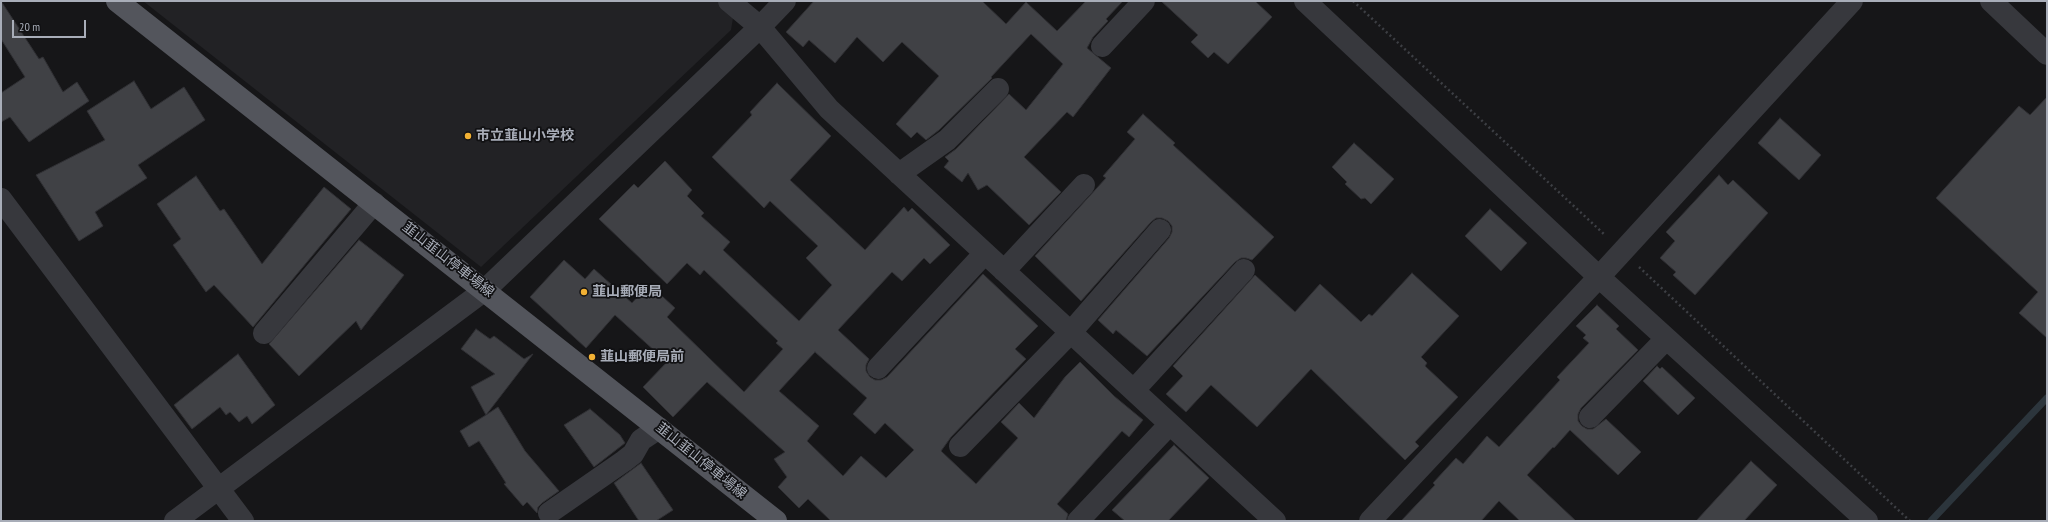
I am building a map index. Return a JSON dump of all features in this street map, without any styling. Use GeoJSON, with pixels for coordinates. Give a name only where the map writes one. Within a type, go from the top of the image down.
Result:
{"type":"FeatureCollection","features":[{"type":"Feature","properties":{"kind":"main road","name":"韮山韮山停車場線"},"geometry":{"type":"LineString","coordinates":[[118,1],[776,521]]}},
{"type":"Feature","properties":{"kind":"street"},"geometry":{"type":"LineString","coordinates":[[729,1],[760,27],[829,109],[1275,521]]}},
{"type":"Feature","properties":{"kind":"street"},"geometry":{"type":"LineString","coordinates":[[175,521],[485,290],[760,27],[784,1]]}},
{"type":"Feature","properties":{"kind":"street"},"geometry":{"type":"LineString","coordinates":[[1102,46],[1144,1]]}},
{"type":"Feature","properties":{"kind":"street"},"geometry":{"type":"LineString","coordinates":[[1305,1],[1666,339],[1867,521]]}},
{"type":"Feature","properties":{"kind":"street"},"geometry":{"type":"LineString","coordinates":[[1370,521],[1599,277],[1852,1]]}},
{"type":"Feature","properties":{"kind":"street"},"geometry":{"type":"LineString","coordinates":[[1991,1],[2047,54]]}},
{"type":"Feature","properties":{"kind":"street"},"geometry":{"type":"LineString","coordinates":[[899,174],[948,140],[998,89]]}},
{"type":"Feature","properties":{"kind":"street"},"geometry":{"type":"LineString","coordinates":[[1004,271],[1084,185]]}},
{"type":"Feature","properties":{"kind":"street"},"geometry":{"type":"LineString","coordinates":[[1,199],[243,521]]}},
{"type":"Feature","properties":{"kind":"street"},"geometry":{"type":"LineString","coordinates":[[264,333],[374,203]]}},
{"type":"Feature","properties":{"kind":"street"},"geometry":{"type":"LineString","coordinates":[[960,446],[1071,332],[1160,230]]}},
{"type":"Feature","properties":{"kind":"street"},"geometry":{"type":"LineString","coordinates":[[878,368],[985,253]]}},
{"type":"Feature","properties":{"kind":"street"},"geometry":{"type":"LineString","coordinates":[[1134,390],[1244,270]]}},
{"type":"Feature","properties":{"kind":"street"},"geometry":{"type":"LineString","coordinates":[[1590,418],[1666,339]]}},
{"type":"Feature","properties":{"kind":"street"},"geometry":{"type":"LineString","coordinates":[[1078,521],[1170,424]]}},
{"type":"Feature","properties":{"kind":"street"},"geometry":{"type":"LineString","coordinates":[[549,513],[624,461],[633,454],[641,440],[659,428]]}},
{"type":"Feature","properties":{"kind":"shaded area","name":"市立韮山小学校"},"geometry":{"type":"Polygon","coordinates":[[[143,1],[732,1],[735,6],[731,30],[481,267],[143,1]]]}},
{"type":"Feature","properties":{"kind":"building"},"geometry":{"type":"Polygon","coordinates":[[[1,1],[39,59],[43,57],[63,92],[77,82],[89,101],[29,142],[10,117],[1,122],[1,93],[25,77],[1,39],[1,1]]]}},
{"type":"Feature","properties":{"kind":"building"},"geometry":{"type":"Polygon","coordinates":[[[814,1],[982,1],[1006,24],[1026,2],[1057,31],[1086,1],[1123,1],[1106,19],[1108,21],[1093,37],[1087,48],[1111,68],[1073,117],[1067,112],[1024,157],[1061,192],[1029,225],[987,185],[978,190],[968,173],[962,182],[944,167],[949,161],[945,157],[956,149],[1009,94],[1026,110],[1063,64],[1031,34],[991,77],[992,78],[939,130],[926,140],[917,132],[911,138],[896,124],[939,76],[902,42],[883,62],[857,37],[835,63],[809,40],[803,47],[786,32],[814,1]]]}},
{"type":"Feature","properties":{"kind":"building"},"geometry":{"type":"Polygon","coordinates":[[[1161,1],[1255,1],[1272,17],[1228,64],[1214,52],[1208,58],[1191,42],[1198,35],[1161,1]]]}},
{"type":"Feature","properties":{"kind":"building"},"geometry":{"type":"Polygon","coordinates":[[[134,81],[151,109],[184,87],[205,120],[138,165],[147,178],[95,212],[103,226],[79,241],[36,175],[105,140],[87,111],[134,81]]]}},
{"type":"Feature","properties":{"kind":"building"},"geometry":{"type":"Polygon","coordinates":[[[777,83],[831,136],[790,180],[865,250],[904,207],[908,212],[912,208],[950,245],[930,264],[924,258],[902,281],[892,272],[838,330],[869,359],[866,365],[866,371],[870,377],[875,380],[881,380],[887,377],[983,274],[1038,326],[1015,349],[1026,359],[951,437],[941,451],[976,484],[1018,438],[1001,422],[1019,403],[1034,418],[1065,377],[1080,362],[1114,396],[1143,420],[1129,437],[1122,431],[1057,504],[1068,514],[1066,521],[831,521],[808,499],[799,508],[778,487],[787,477],[774,459],[785,452],[707,382],[673,417],[643,387],[667,362],[615,315],[586,348],[530,297],[564,260],[585,279],[594,269],[632,303],[649,284],[675,308],[667,317],[744,392],[783,349],[776,343],[778,341],[704,270],[700,275],[687,263],[667,284],[599,219],[634,184],[638,188],[665,161],[692,190],[687,196],[704,213],[701,216],[730,242],[723,250],[799,321],[832,285],[806,258],[818,246],[770,201],[764,208],[712,157],[752,115],[750,112],[777,83]],[[815,352],[779,391],[819,426],[807,441],[843,476],[861,456],[886,478],[914,450],[885,423],[875,434],[853,414],[867,398],[815,352]]]}},
{"type":"Feature","properties":{"kind":"building"},"geometry":{"type":"Polygon","coordinates":[[[2047,97],[2047,338],[2019,313],[2038,292],[1936,198],[2019,106],[2030,115],[2047,97]]]}},
{"type":"Feature","properties":{"kind":"building"},"geometry":{"type":"Polygon","coordinates":[[[1143,114],[1175,143],[1173,145],[1274,237],[1252,260],[1241,258],[1235,262],[1147,356],[1116,330],[1113,334],[1098,320],[1169,238],[1172,232],[1172,226],[1168,221],[1162,218],[1156,218],[1151,222],[1081,301],[1035,256],[1106,178],[1103,176],[1135,139],[1127,132],[1143,114]]]}},
{"type":"Feature","properties":{"kind":"building"},"geometry":{"type":"Polygon","coordinates":[[[1780,118],[1821,155],[1799,180],[1758,143],[1780,118]]]}},
{"type":"Feature","properties":{"kind":"building"},"geometry":{"type":"Polygon","coordinates":[[[1354,143],[1394,179],[1371,204],[1365,198],[1361,199],[1345,184],[1347,182],[1332,167],[1354,143]]]}},
{"type":"Feature","properties":{"kind":"building"},"geometry":{"type":"Polygon","coordinates":[[[1719,175],[1728,185],[1733,180],[1768,213],[1695,295],[1673,275],[1676,272],[1660,258],[1675,241],[1666,232],[1719,175]]]}},
{"type":"Feature","properties":{"kind":"building"},"geometry":{"type":"Polygon","coordinates":[[[196,176],[220,211],[224,209],[262,264],[324,187],[351,209],[253,327],[214,285],[206,292],[173,245],[181,239],[157,204],[196,176]]]}},
{"type":"Feature","properties":{"kind":"building"},"geometry":{"type":"Polygon","coordinates":[[[1490,209],[1527,243],[1501,271],[1465,236],[1490,209]]]}},
{"type":"Feature","properties":{"kind":"building"},"geometry":{"type":"Polygon","coordinates":[[[359,240],[404,275],[361,330],[356,321],[299,376],[269,344],[359,240]]]}},
{"type":"Feature","properties":{"kind":"building"},"geometry":{"type":"Polygon","coordinates":[[[1412,273],[1459,316],[1421,357],[1427,363],[1425,366],[1458,397],[1415,442],[1419,446],[1405,460],[1311,369],[1257,427],[1211,385],[1186,412],[1166,394],[1183,376],[1173,366],[1255,275],[1295,312],[1320,284],[1361,322],[1369,314],[1372,316],[1412,273]]]}},
{"type":"Feature","properties":{"kind":"building"},"geometry":{"type":"Polygon","coordinates":[[[1597,305],[1619,326],[1616,329],[1638,350],[1581,408],[1578,414],[1578,421],[1587,429],[1593,429],[1606,419],[1641,452],[1618,475],[1570,430],[1554,448],[1553,447],[1527,475],[1576,521],[1520,521],[1499,501],[1481,521],[1401,521],[1435,485],[1433,483],[1456,458],[1463,464],[1487,436],[1499,447],[1560,380],[1557,377],[1589,343],[1583,338],[1586,335],[1576,326],[1597,305]]]}},
{"type":"Feature","properties":{"kind":"building"},"geometry":{"type":"Polygon","coordinates":[[[476,329],[490,339],[494,336],[524,359],[533,354],[486,415],[471,387],[495,374],[461,349],[476,329]]]}},
{"type":"Feature","properties":{"kind":"building"},"geometry":{"type":"Polygon","coordinates":[[[238,354],[275,405],[252,424],[247,416],[239,422],[230,412],[226,415],[220,407],[192,429],[174,405],[238,354]]]}},
{"type":"Feature","properties":{"kind":"building"},"geometry":{"type":"Polygon","coordinates":[[[1657,366],[1660,369],[1662,367],[1695,398],[1678,415],[1643,381],[1657,366]]]}},
{"type":"Feature","properties":{"kind":"building"},"geometry":{"type":"Polygon","coordinates":[[[498,407],[525,451],[559,491],[538,507],[537,513],[527,502],[523,506],[504,484],[506,483],[479,441],[469,447],[460,431],[498,407]]]}},
{"type":"Feature","properties":{"kind":"building"},"geometry":{"type":"Polygon","coordinates":[[[590,409],[620,435],[625,443],[594,467],[564,425],[590,409]]]}},
{"type":"Feature","properties":{"kind":"building"},"geometry":{"type":"Polygon","coordinates":[[[1174,445],[1209,478],[1168,521],[1125,521],[1112,510],[1174,445]]]}},
{"type":"Feature","properties":{"kind":"building"},"geometry":{"type":"Polygon","coordinates":[[[1751,461],[1777,485],[1744,521],[1696,521],[1751,461]]]}},
{"type":"Feature","properties":{"kind":"building"},"geometry":{"type":"Polygon","coordinates":[[[641,463],[673,510],[656,521],[639,521],[614,483],[641,463]]]}},
{"type":"Feature","properties":{"kind":"waterway"},"geometry":{"type":"LineString","coordinates":[[1931,521],[2047,398]]}},
{"type":"Feature","properties":{"kind":"place","name":"市立韮山小学校"},"geometry":{"type":"Point","coordinates":[468,136]}},
{"type":"Feature","properties":{"kind":"place","name":"韮山郵便局"},"geometry":{"type":"Point","coordinates":[584,292]}},
{"type":"Feature","properties":{"kind":"place","name":"韮山郵便局前"},"geometry":{"type":"Point","coordinates":[592,357]}}]}
